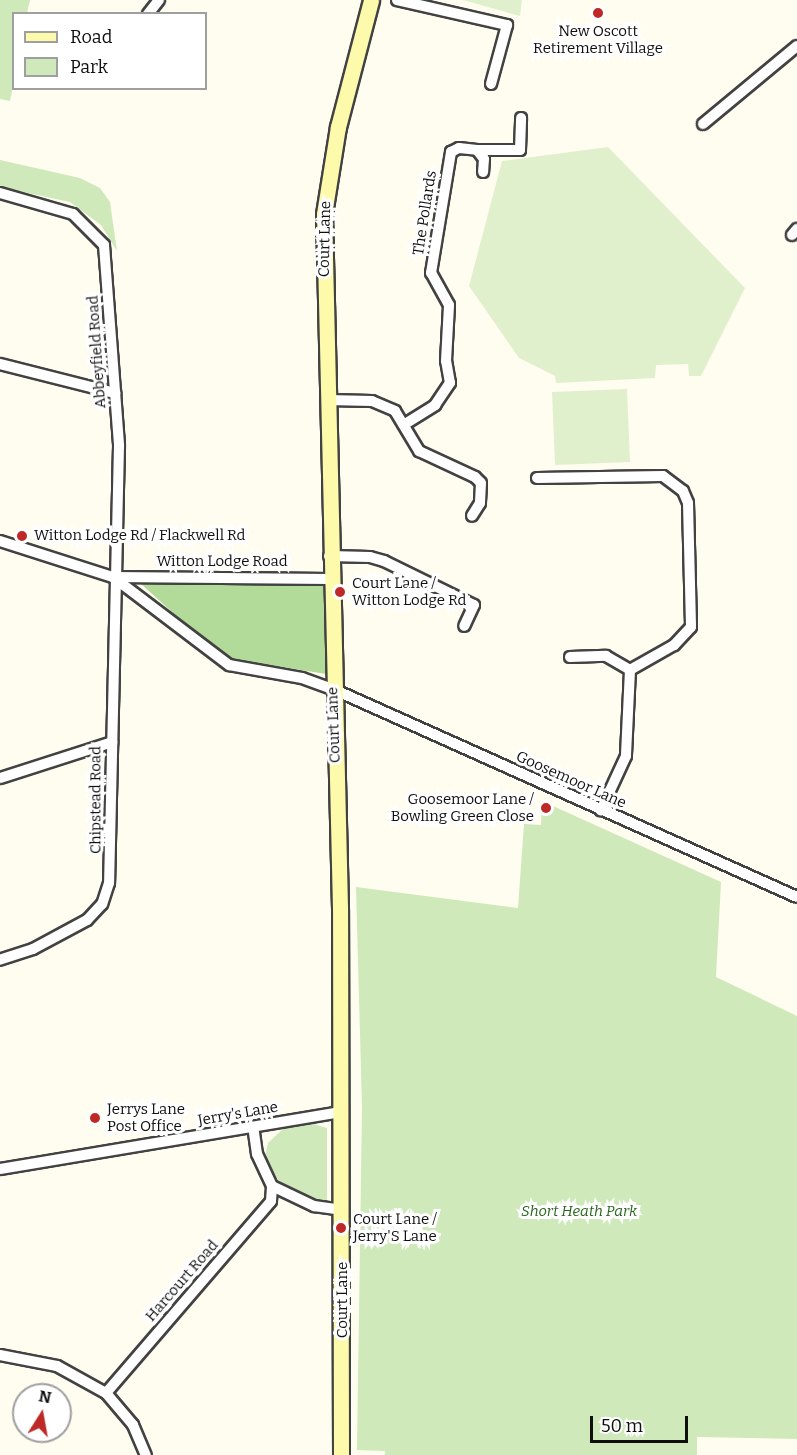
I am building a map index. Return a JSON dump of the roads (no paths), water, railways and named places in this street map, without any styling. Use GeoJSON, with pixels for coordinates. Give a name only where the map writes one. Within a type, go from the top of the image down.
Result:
{"type":"FeatureCollection","features":[{"type":"Feature","properties":{"kind":"street"},"geometry":{"type":"LineString","coordinates":[[150,12],[159,0]]}},
{"type":"Feature","properties":{"kind":"street","name":"Court Lane"},"geometry":{"type":"LineString","coordinates":[[341,1455],[343,1210],[340,1112],[340,896],[329,556],[324,244],[327,180],[371,0]]}},
{"type":"Feature","properties":{"kind":"street"},"geometry":{"type":"LineString","coordinates":[[398,0],[507,25],[491,84]]}},
{"type":"Feature","properties":{"kind":"street"},"geometry":{"type":"LineString","coordinates":[[703,124],[797,46]]}},
{"type":"Feature","properties":{"kind":"street","name":"The Pollards"},"geometry":{"type":"LineString","coordinates":[[405,424],[435,405],[450,383],[446,361],[448,305],[434,282],[432,262],[451,152],[459,148],[520,150],[521,118]]}},
{"type":"Feature","properties":{"kind":"street"},"geometry":{"type":"LineString","coordinates":[[477,150],[484,159],[483,172]]}},
{"type":"Feature","properties":{"kind":"street","name":"Abbeyfield Road"},"geometry":{"type":"LineString","coordinates":[[0,193],[46,203],[73,214],[104,245],[119,446],[113,576]]}},
{"type":"Feature","properties":{"kind":"street"},"geometry":{"type":"LineString","coordinates":[[0,364],[114,393]]}},
{"type":"Feature","properties":{"kind":"street"},"geometry":{"type":"LineString","coordinates":[[327,400],[383,404],[405,424],[419,451],[475,477],[480,483],[480,503],[472,516]]}},
{"type":"Feature","properties":{"kind":"street"},"geometry":{"type":"LineString","coordinates":[[537,478],[651,475],[674,482],[683,491],[691,520],[691,627],[674,645],[630,670]]}},
{"type":"Feature","properties":{"kind":"street","name":"Witton Lodge Road"},"geometry":{"type":"LineString","coordinates":[[0,541],[113,576],[330,579]]}},
{"type":"Feature","properties":{"kind":"street"},"geometry":{"type":"LineString","coordinates":[[329,556],[370,557],[384,561],[474,605],[465,626]]}},
{"type":"Feature","properties":{"kind":"street","name":"Witton Lodge Road"},"geometry":{"type":"LineString","coordinates":[[113,576],[229,665],[302,678],[333,689]]}},
{"type":"Feature","properties":{"kind":"street","name":"Chipstead Road"},"geometry":{"type":"LineString","coordinates":[[0,960],[33,949],[87,920],[102,904],[109,884],[113,576]]}},
{"type":"Feature","properties":{"kind":"street"},"geometry":{"type":"LineString","coordinates":[[570,657],[606,656],[630,670]]}},
{"type":"Feature","properties":{"kind":"street"},"geometry":{"type":"LineString","coordinates":[[601,810],[626,756],[630,670]]}},
{"type":"Feature","properties":{"kind":"street","name":"Goosemoor Lane"},"geometry":{"type":"LineString","coordinates":[[333,689],[797,897]]}},
{"type":"Feature","properties":{"kind":"street"},"geometry":{"type":"LineString","coordinates":[[0,778],[112,742]]}},
{"type":"Feature","properties":{"kind":"street","name":"Jerry's Lane"},"geometry":{"type":"LineString","coordinates":[[0,1169],[340,1112]]}},
{"type":"Feature","properties":{"kind":"street"},"geometry":{"type":"LineString","coordinates":[[253,1127],[257,1154],[272,1186],[314,1206],[343,1210]]}},
{"type":"Feature","properties":{"kind":"street","name":"Harcourt Road"},"geometry":{"type":"LineString","coordinates":[[106,1393],[271,1201],[272,1186]]}},
{"type":"Feature","properties":{"kind":"street"},"geometry":{"type":"LineString","coordinates":[[0,1355],[57,1366],[106,1393],[133,1425],[146,1455]]}},
{"type":"Feature","properties":{"kind":"place","name":"New Oscott Retirement Village"},"geometry":{"type":"Point","coordinates":[598,13]}},
{"type":"Feature","properties":{"kind":"place","name":"Witton Lodge Rd / Flackwell Rd"},"geometry":{"type":"Point","coordinates":[22,536]}},
{"type":"Feature","properties":{"kind":"place","name":"Court Lane / Witton Lodge Rd"},"geometry":{"type":"Point","coordinates":[340,592]}},
{"type":"Feature","properties":{"kind":"place","name":"Goosemoor Lane / Bowling Green Close"},"geometry":{"type":"Point","coordinates":[546,808]}},
{"type":"Feature","properties":{"kind":"place","name":"Jerrys Lane Post Office"},"geometry":{"type":"Point","coordinates":[95,1118]}},
{"type":"Feature","properties":{"kind":"place","name":"Court Lane / Jerry'S Lane"},"geometry":{"type":"Point","coordinates":[341,1228]}},
{"type":"Feature","properties":{"kind":"park label","name":"Short Heath Park"},"geometry":{"type":"Point","coordinates":[579,1212]}}]}
